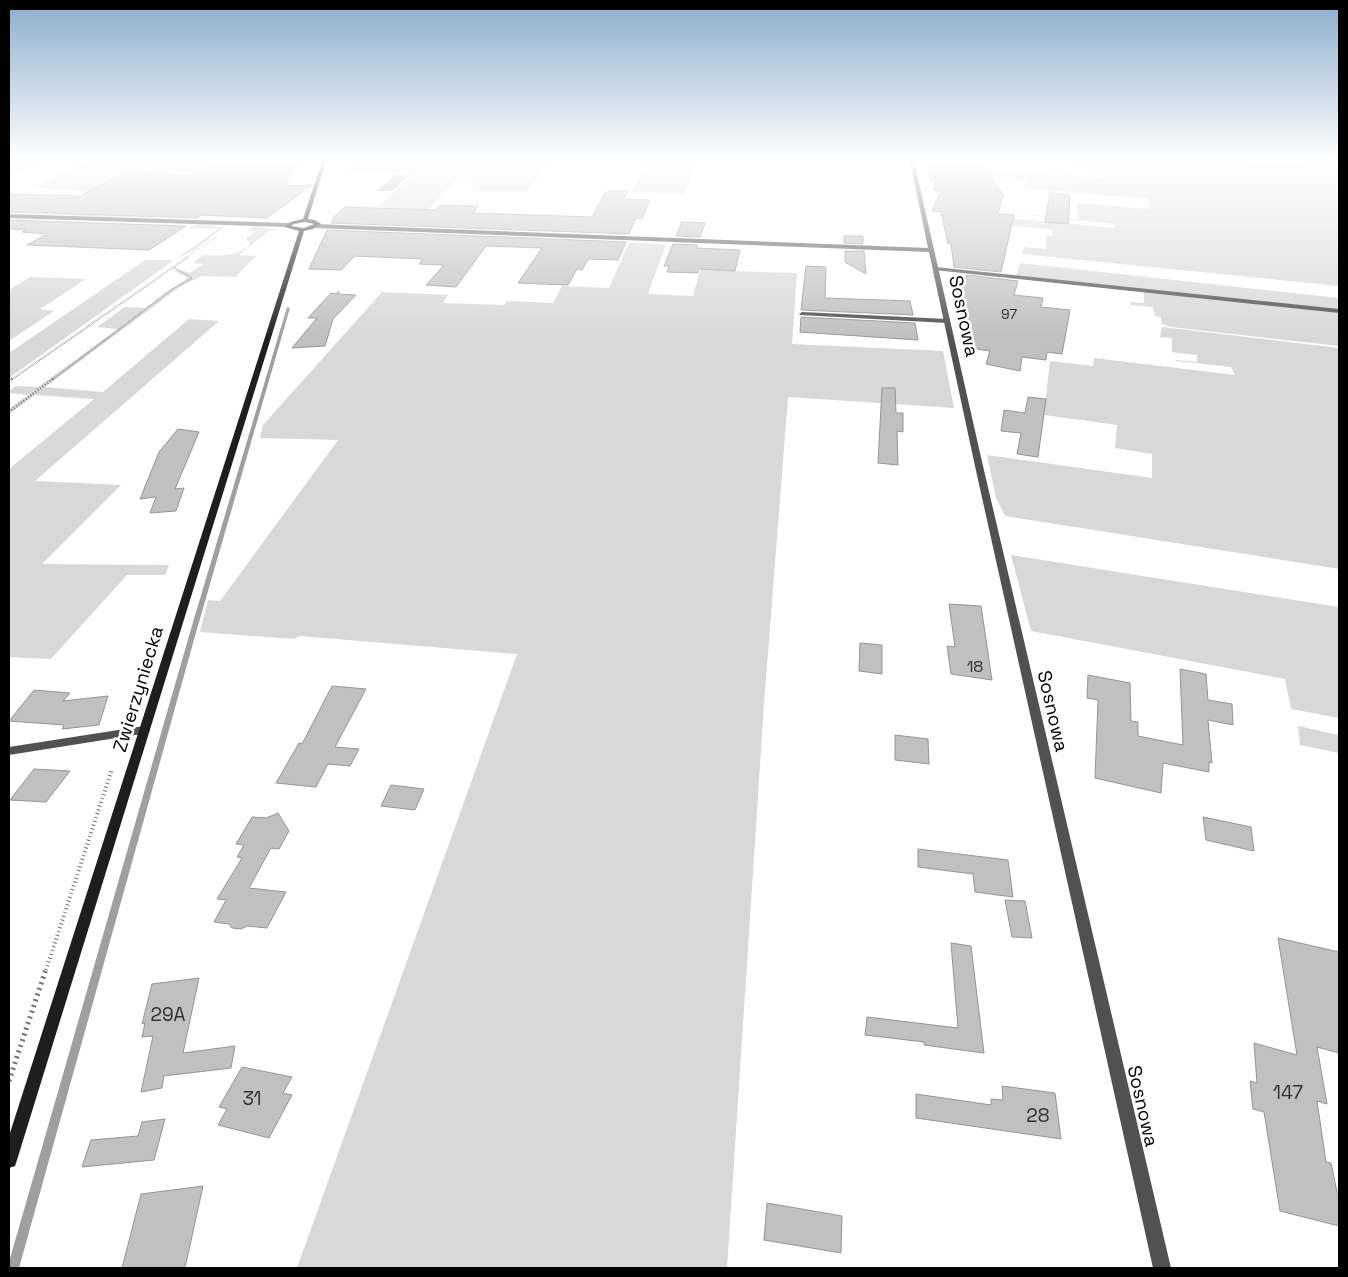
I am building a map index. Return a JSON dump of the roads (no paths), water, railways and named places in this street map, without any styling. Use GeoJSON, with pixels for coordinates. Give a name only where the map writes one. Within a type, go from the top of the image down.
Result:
{"type":"FeatureCollection","features":[{"type":"Feature","properties":{"kind":"street"},"geometry":{"type":"LineString","coordinates":[[151,221],[931,250]]}},
{"type":"Feature","properties":{"kind":"street","name":"Zwierzyniecka"},"geometry":{"type":"LineString","coordinates":[[9,1160],[305,221]]}},
{"type":"Feature","properties":{"kind":"street","name":"Sosnowa"},"geometry":{"type":"LineString","coordinates":[[925,221],[1162,1268]]}},
{"type":"Feature","properties":{"kind":"street"},"geometry":{"type":"LineString","coordinates":[[288,225],[290,228],[316,222],[318,224],[316,226]]}},
{"type":"Feature","properties":{"kind":"street"},"geometry":{"type":"LineString","coordinates":[[936,269],[1339,311]]}},
{"type":"Feature","properties":{"kind":"street"},"geometry":{"type":"LineString","coordinates":[[802,314],[947,320]]}},
{"type":"Feature","properties":{"kind":"street"},"geometry":{"type":"LineString","coordinates":[[9,751],[144,730]]}},
{"type":"Feature","properties":{"kind":"waterway"},"geometry":{"type":"LineString","coordinates":[[13,1268],[194,629],[288,308]]}}]}
